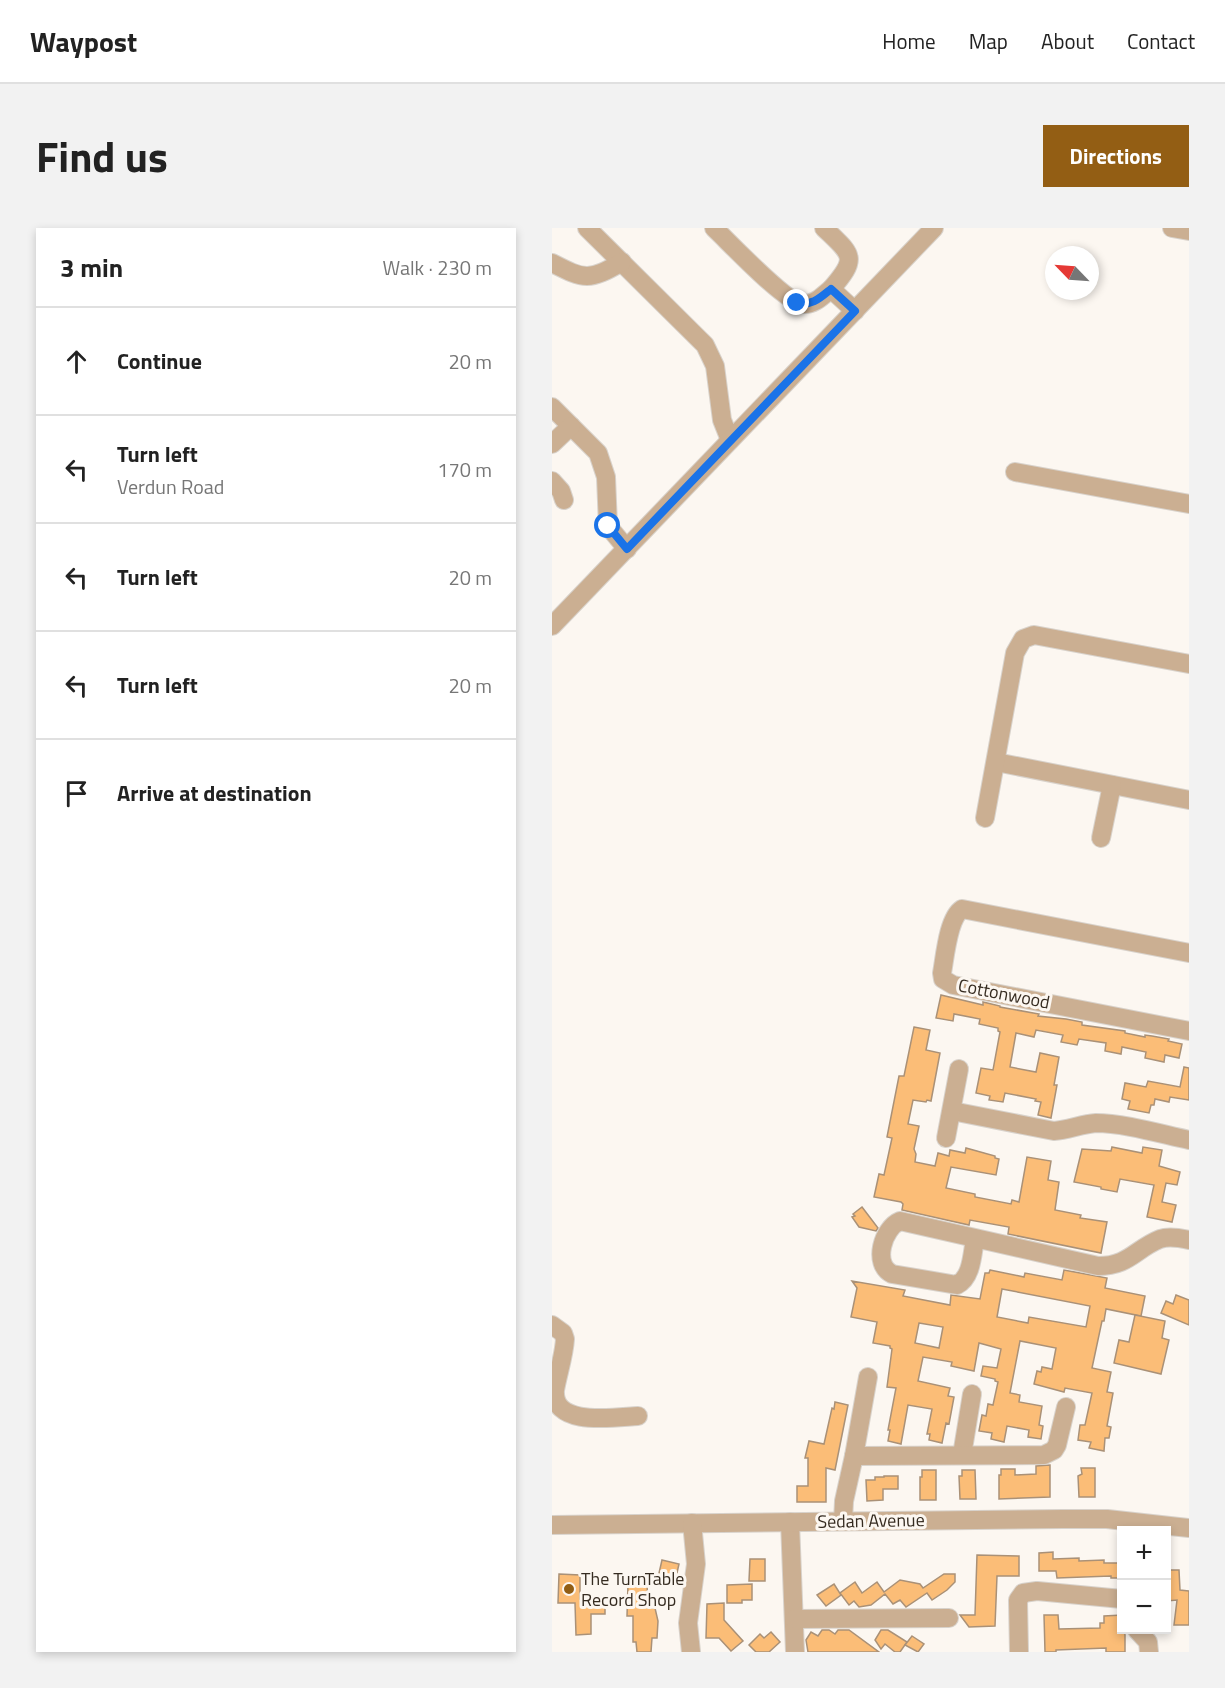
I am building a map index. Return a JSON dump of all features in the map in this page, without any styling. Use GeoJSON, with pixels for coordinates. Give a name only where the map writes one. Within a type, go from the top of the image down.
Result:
{"type":"FeatureCollection","features":[{"type":"Feature","properties":{"kind":"street"},"geometry":{"type":"LineString","coordinates":[[586,228],[698,337],[712,356],[722,420],[730,440]]}},
{"type":"Feature","properties":{"kind":"street"},"geometry":{"type":"LineString","coordinates":[[714,228],[788,298],[804,304],[813,303],[831,289],[847,270],[848,254],[844,247],[824,228]]}},
{"type":"Feature","properties":{"kind":"street"},"geometry":{"type":"LineString","coordinates":[[552,626],[934,228]]}},
{"type":"Feature","properties":{"kind":"street"},"geometry":{"type":"LineString","coordinates":[[1172,228],[1189,231]]}},
{"type":"Feature","properties":{"kind":"street"},"geometry":{"type":"LineString","coordinates":[[552,263],[582,277],[598,276],[622,262]]}},
{"type":"Feature","properties":{"kind":"street"},"geometry":{"type":"LineString","coordinates":[[831,289],[855,311]]}},
{"type":"Feature","properties":{"kind":"street"},"geometry":{"type":"LineString","coordinates":[[552,407],[598,453],[606,477],[608,526],[627,549]]}},
{"type":"Feature","properties":{"kind":"street"},"geometry":{"type":"LineString","coordinates":[[552,444],[571,426]]}},
{"type":"Feature","properties":{"kind":"street"},"geometry":{"type":"LineString","coordinates":[[1015,472],[1189,504]]}},
{"type":"Feature","properties":{"kind":"street"},"geometry":{"type":"LineString","coordinates":[[552,481],[561,491],[564,500]]}},
{"type":"Feature","properties":{"kind":"street"},"geometry":{"type":"LineString","coordinates":[[984,818],[1016,653],[1019,644],[1028,636],[1034,635],[1189,664]]}},
{"type":"Feature","properties":{"kind":"street"},"geometry":{"type":"LineString","coordinates":[[996,762],[1189,800]]}},
{"type":"Feature","properties":{"kind":"street"},"geometry":{"type":"LineString","coordinates":[[1101,838],[1112,785]]}},
{"type":"Feature","properties":{"kind":"street","name":"Cottonwood"},"geometry":{"type":"LineString","coordinates":[[1189,953],[962,909],[952,921],[942,973],[946,981],[953,985],[1189,1031]]}},
{"type":"Feature","properties":{"kind":"street"},"geometry":{"type":"LineString","coordinates":[[946,1138],[959,1069]]}},
{"type":"Feature","properties":{"kind":"street"},"geometry":{"type":"LineString","coordinates":[[952,1112],[1054,1131],[1093,1123],[1189,1140]]}},
{"type":"Feature","properties":{"kind":"street"},"geometry":{"type":"LineString","coordinates":[[975,1239],[969,1273],[964,1281],[957,1285],[892,1274],[884,1268],[882,1263],[881,1257],[887,1232],[893,1224],[900,1221],[1098,1266],[1117,1264],[1160,1239],[1189,1240]]}},
{"type":"Feature","properties":{"kind":"street"},"geometry":{"type":"LineString","coordinates":[[552,1324],[563,1333],[565,1339],[555,1391],[556,1404],[577,1417],[638,1416]]}},
{"type":"Feature","properties":{"kind":"street"},"geometry":{"type":"LineString","coordinates":[[843,1521],[844,1502],[867,1377]]}},
{"type":"Feature","properties":{"kind":"street"},"geometry":{"type":"LineString","coordinates":[[962,1455],[972,1394]]}},
{"type":"Feature","properties":{"kind":"street"},"geometry":{"type":"LineString","coordinates":[[854,1456],[1044,1455],[1054,1450],[1060,1439],[1066,1407]]}},
{"type":"Feature","properties":{"kind":"street","name":"Sedan Avenue"},"geometry":{"type":"LineString","coordinates":[[552,1525],[1107,1519],[1189,1528]]}},
{"type":"Feature","properties":{"kind":"street"},"geometry":{"type":"LineString","coordinates":[[790,1522],[795,1652]]}},
{"type":"Feature","properties":{"kind":"street"},"geometry":{"type":"LineString","coordinates":[[691,1652],[688,1623],[696,1564],[692,1523]]}},
{"type":"Feature","properties":{"kind":"street"},"geometry":{"type":"LineString","coordinates":[[1020,1652],[1018,1600],[1023,1593],[1037,1591],[1117,1599]]}},
{"type":"Feature","properties":{"kind":"street"},"geometry":{"type":"LineString","coordinates":[[794,1619],[949,1618]]}},
{"type":"Feature","properties":{"kind":"street"},"geometry":{"type":"LineString","coordinates":[[1141,1634],[1148,1642],[1149,1652]]}},
{"type":"Feature","properties":{"kind":"building"},"geometry":{"type":"Polygon","coordinates":[[[941,995],[983,1005],[983,1002],[1039,1014],[1038,1016],[1082,1022],[1082,1025],[1125,1031],[1125,1033],[1145,1037],[1145,1035],[1169,1039],[1168,1041],[1182,1044],[1179,1058],[1165,1055],[1164,1062],[1145,1058],[1146,1052],[1122,1047],[1121,1054],[1105,1051],[1106,1043],[1079,1039],[1077,1045],[1061,1042],[1063,1035],[1036,1030],[1034,1037],[1016,1033],[1010,1067],[1036,1072],[1040,1053],[1059,1057],[1051,1118],[1038,1115],[1041,1102],[1035,1101],[1036,1099],[1005,1093],[1003,1102],[989,1100],[990,1096],[976,1093],[981,1068],[993,1070],[1000,1032],[998,1028],[979,1024],[980,1019],[954,1014],[953,1021],[936,1018],[941,995]]]}},
{"type":"Feature","properties":{"kind":"building"},"geometry":{"type":"Polygon","coordinates":[[[914,1027],[930,1030],[926,1050],[940,1053],[931,1101],[913,1100],[908,1124],[919,1126],[914,1149],[915,1162],[935,1166],[938,1153],[949,1156],[950,1150],[965,1153],[966,1148],[995,1156],[999,1159],[996,1175],[951,1167],[946,1188],[975,1194],[975,1197],[1011,1204],[1012,1200],[1019,1202],[1027,1157],[1051,1161],[1048,1180],[1059,1182],[1055,1210],[1081,1215],[1080,1218],[1107,1222],[1101,1253],[1008,1234],[1009,1227],[970,1220],[969,1225],[902,1210],[901,1202],[874,1197],[879,1174],[884,1175],[892,1138],[887,1137],[899,1076],[904,1076],[914,1027]]]}},
{"type":"Feature","properties":{"kind":"building"},"geometry":{"type":"Polygon","coordinates":[[[1184,1067],[1189,1068],[1189,1100],[1170,1097],[1169,1102],[1155,1099],[1149,1113],[1128,1109],[1130,1101],[1122,1099],[1125,1083],[1146,1087],[1148,1081],[1180,1087],[1184,1067]]]}},
{"type":"Feature","properties":{"kind":"building"},"geometry":{"type":"Polygon","coordinates":[[[1112,1147],[1142,1153],[1143,1147],[1162,1150],[1159,1166],[1180,1172],[1177,1185],[1166,1183],[1162,1202],[1176,1205],[1172,1222],[1147,1217],[1154,1185],[1120,1179],[1117,1192],[1074,1182],[1082,1149],[1111,1151],[1112,1147]]]}},
{"type":"Feature","properties":{"kind":"building"},"geometry":{"type":"Polygon","coordinates":[[[862,1207],[878,1228],[876,1231],[859,1227],[852,1217],[862,1207]]]}},
{"type":"Feature","properties":{"kind":"building"},"geometry":{"type":"Polygon","coordinates":[[[990,1270],[1024,1277],[1025,1273],[1062,1280],[1064,1270],[1107,1278],[1105,1288],[1145,1296],[1141,1316],[1106,1309],[1104,1321],[1102,1321],[1092,1368],[1111,1372],[1107,1392],[1113,1393],[1107,1426],[1111,1427],[1109,1438],[1105,1438],[1104,1451],[1089,1448],[1091,1442],[1078,1440],[1080,1425],[1085,1425],[1092,1393],[1065,1388],[1064,1392],[1034,1384],[1037,1371],[1041,1372],[1042,1367],[1052,1369],[1056,1348],[1020,1341],[1010,1393],[1020,1395],[1019,1402],[1042,1406],[1039,1425],[1043,1426],[1041,1439],[1028,1437],[1029,1430],[1007,1426],[1004,1442],[991,1439],[992,1433],[979,1431],[982,1415],[986,1416],[988,1404],[993,1405],[998,1382],[995,1379],[981,1376],[983,1366],[997,1368],[1001,1349],[979,1343],[974,1371],[951,1366],[952,1362],[923,1357],[918,1381],[950,1388],[948,1396],[954,1397],[949,1424],[946,1423],[942,1443],[929,1440],[930,1434],[927,1434],[932,1409],[908,1405],[901,1444],[888,1441],[896,1388],[887,1387],[892,1349],[890,1346],[873,1343],[877,1322],[851,1317],[857,1288],[852,1281],[905,1290],[903,1296],[950,1305],[951,1295],[980,1299],[985,1273],[989,1273],[990,1270]],[[1002,1289],[997,1317],[1028,1323],[1029,1317],[1086,1327],[1090,1306],[1002,1289]],[[919,1323],[915,1343],[939,1348],[943,1327],[919,1323]]]}},
{"type":"Feature","properties":{"kind":"building"},"geometry":{"type":"Polygon","coordinates":[[[1176,1295],[1189,1300],[1189,1325],[1161,1313],[1166,1301],[1173,1304],[1176,1295]]]}},
{"type":"Feature","properties":{"kind":"building"},"geometry":{"type":"Polygon","coordinates":[[[1135,1315],[1165,1321],[1162,1338],[1169,1340],[1161,1374],[1114,1363],[1119,1340],[1129,1342],[1135,1315]]]}},
{"type":"Feature","properties":{"kind":"building"},"geometry":{"type":"Polygon","coordinates":[[[835,1402],[848,1405],[835,1470],[826,1468],[826,1502],[797,1502],[797,1486],[808,1486],[808,1458],[805,1458],[809,1441],[824,1444],[835,1402]]]}},
{"type":"Feature","properties":{"kind":"building"},"geometry":{"type":"Polygon","coordinates":[[[1050,1465],[1050,1497],[999,1499],[1001,1469],[1015,1469],[1015,1475],[1036,1474],[1036,1466],[1050,1465]]]}},
{"type":"Feature","properties":{"kind":"building"},"geometry":{"type":"Polygon","coordinates":[[[1081,1468],[1095,1468],[1095,1497],[1079,1497],[1078,1476],[1082,1474],[1081,1468]]]}},
{"type":"Feature","properties":{"kind":"building"},"geometry":{"type":"Polygon","coordinates":[[[922,1470],[936,1470],[936,1500],[920,1500],[922,1470]]]}},
{"type":"Feature","properties":{"kind":"building"},"geometry":{"type":"Polygon","coordinates":[[[962,1470],[975,1470],[976,1499],[960,1499],[959,1476],[962,1476],[962,1470]]]}},
{"type":"Feature","properties":{"kind":"building"},"geometry":{"type":"Polygon","coordinates":[[[898,1476],[898,1489],[883,1489],[883,1500],[867,1501],[866,1480],[875,1480],[875,1477],[898,1476]]]}},
{"type":"Feature","properties":{"kind":"building"},"geometry":{"type":"Polygon","coordinates":[[[1053,1552],[1053,1559],[1079,1558],[1079,1561],[1104,1560],[1104,1563],[1117,1563],[1117,1578],[1111,1578],[1111,1576],[1057,1578],[1056,1571],[1039,1571],[1039,1553],[1053,1552]]]}},
{"type":"Feature","properties":{"kind":"building"},"geometry":{"type":"Polygon","coordinates":[[[977,1555],[1019,1556],[1019,1576],[997,1576],[995,1626],[969,1627],[960,1615],[975,1615],[977,1555]]]}},
{"type":"Feature","properties":{"kind":"building"},"geometry":{"type":"Polygon","coordinates":[[[750,1559],[765,1559],[765,1581],[749,1581],[750,1559]]]}},
{"type":"Feature","properties":{"kind":"building"},"geometry":{"type":"Polygon","coordinates":[[[662,1560],[679,1564],[674,1586],[657,1582],[662,1560]]]}},
{"type":"Feature","properties":{"kind":"building"},"geometry":{"type":"Polygon","coordinates":[[[1171,1570],[1179,1570],[1180,1590],[1189,1591],[1189,1625],[1174,1625],[1177,1600],[1171,1601],[1171,1570]]]}},
{"type":"Feature","properties":{"kind":"building"},"geometry":{"type":"Polygon","coordinates":[[[559,1574],[580,1575],[580,1599],[605,1599],[605,1614],[591,1614],[591,1634],[576,1635],[575,1603],[558,1603],[559,1574]]]}},
{"type":"Feature","properties":{"kind":"building"},"geometry":{"type":"Polygon","coordinates":[[[944,1574],[955,1574],[955,1582],[947,1590],[932,1600],[927,1593],[906,1607],[900,1600],[893,1604],[885,1594],[871,1605],[859,1607],[854,1601],[849,1605],[840,1593],[855,1582],[862,1593],[877,1582],[884,1592],[900,1580],[920,1584],[923,1588],[944,1574]]]}},
{"type":"Feature","properties":{"kind":"building"},"geometry":{"type":"Polygon","coordinates":[[[647,1583],[648,1608],[655,1608],[658,1621],[657,1638],[652,1638],[651,1652],[637,1652],[636,1642],[633,1642],[633,1616],[627,1616],[628,1584],[647,1583]]]}},
{"type":"Feature","properties":{"kind":"building"},"geometry":{"type":"Polygon","coordinates":[[[752,1584],[752,1600],[727,1603],[727,1585],[752,1584]]]}},
{"type":"Feature","properties":{"kind":"building"},"geometry":{"type":"Polygon","coordinates":[[[834,1584],[841,1595],[826,1606],[817,1595],[834,1584]]]}},
{"type":"Feature","properties":{"kind":"building"},"geometry":{"type":"Polygon","coordinates":[[[724,1603],[724,1620],[743,1641],[731,1651],[719,1638],[706,1638],[707,1604],[724,1603]]]}},
{"type":"Feature","properties":{"kind":"building"},"geometry":{"type":"Polygon","coordinates":[[[1044,1615],[1058,1615],[1059,1629],[1100,1628],[1100,1623],[1104,1623],[1104,1616],[1117,1615],[1117,1634],[1125,1634],[1125,1652],[1106,1652],[1106,1648],[1045,1652],[1044,1615]]]}},
{"type":"Feature","properties":{"kind":"building"},"geometry":{"type":"Polygon","coordinates":[[[822,1630],[829,1630],[835,1634],[838,1630],[849,1630],[879,1652],[808,1652],[806,1640],[811,1632],[818,1636],[822,1630]]]}},
{"type":"Feature","properties":{"kind":"building"},"geometry":{"type":"Polygon","coordinates":[[[881,1630],[888,1630],[907,1642],[900,1652],[895,1652],[885,1644],[881,1649],[875,1640],[881,1630]]]}},
{"type":"Feature","properties":{"kind":"building"},"geometry":{"type":"Polygon","coordinates":[[[771,1632],[780,1642],[769,1652],[756,1652],[749,1645],[760,1634],[764,1638],[771,1632]]]}},
{"type":"Feature","properties":{"kind":"building"},"geometry":{"type":"Polygon","coordinates":[[[912,1636],[924,1644],[918,1652],[905,1645],[912,1636]]]}},
{"type":"Feature","properties":{"kind":"place","name":"The TurnTable Record Shop"},"geometry":{"type":"Point","coordinates":[569,1589]}},
{"type":"Feature","properties":{"kind":"route"},"geometry":{"type":"LineString","coordinates":[[608,526],[627,549],[855,311],[831,289],[813,303],[797,303]]}}]}
